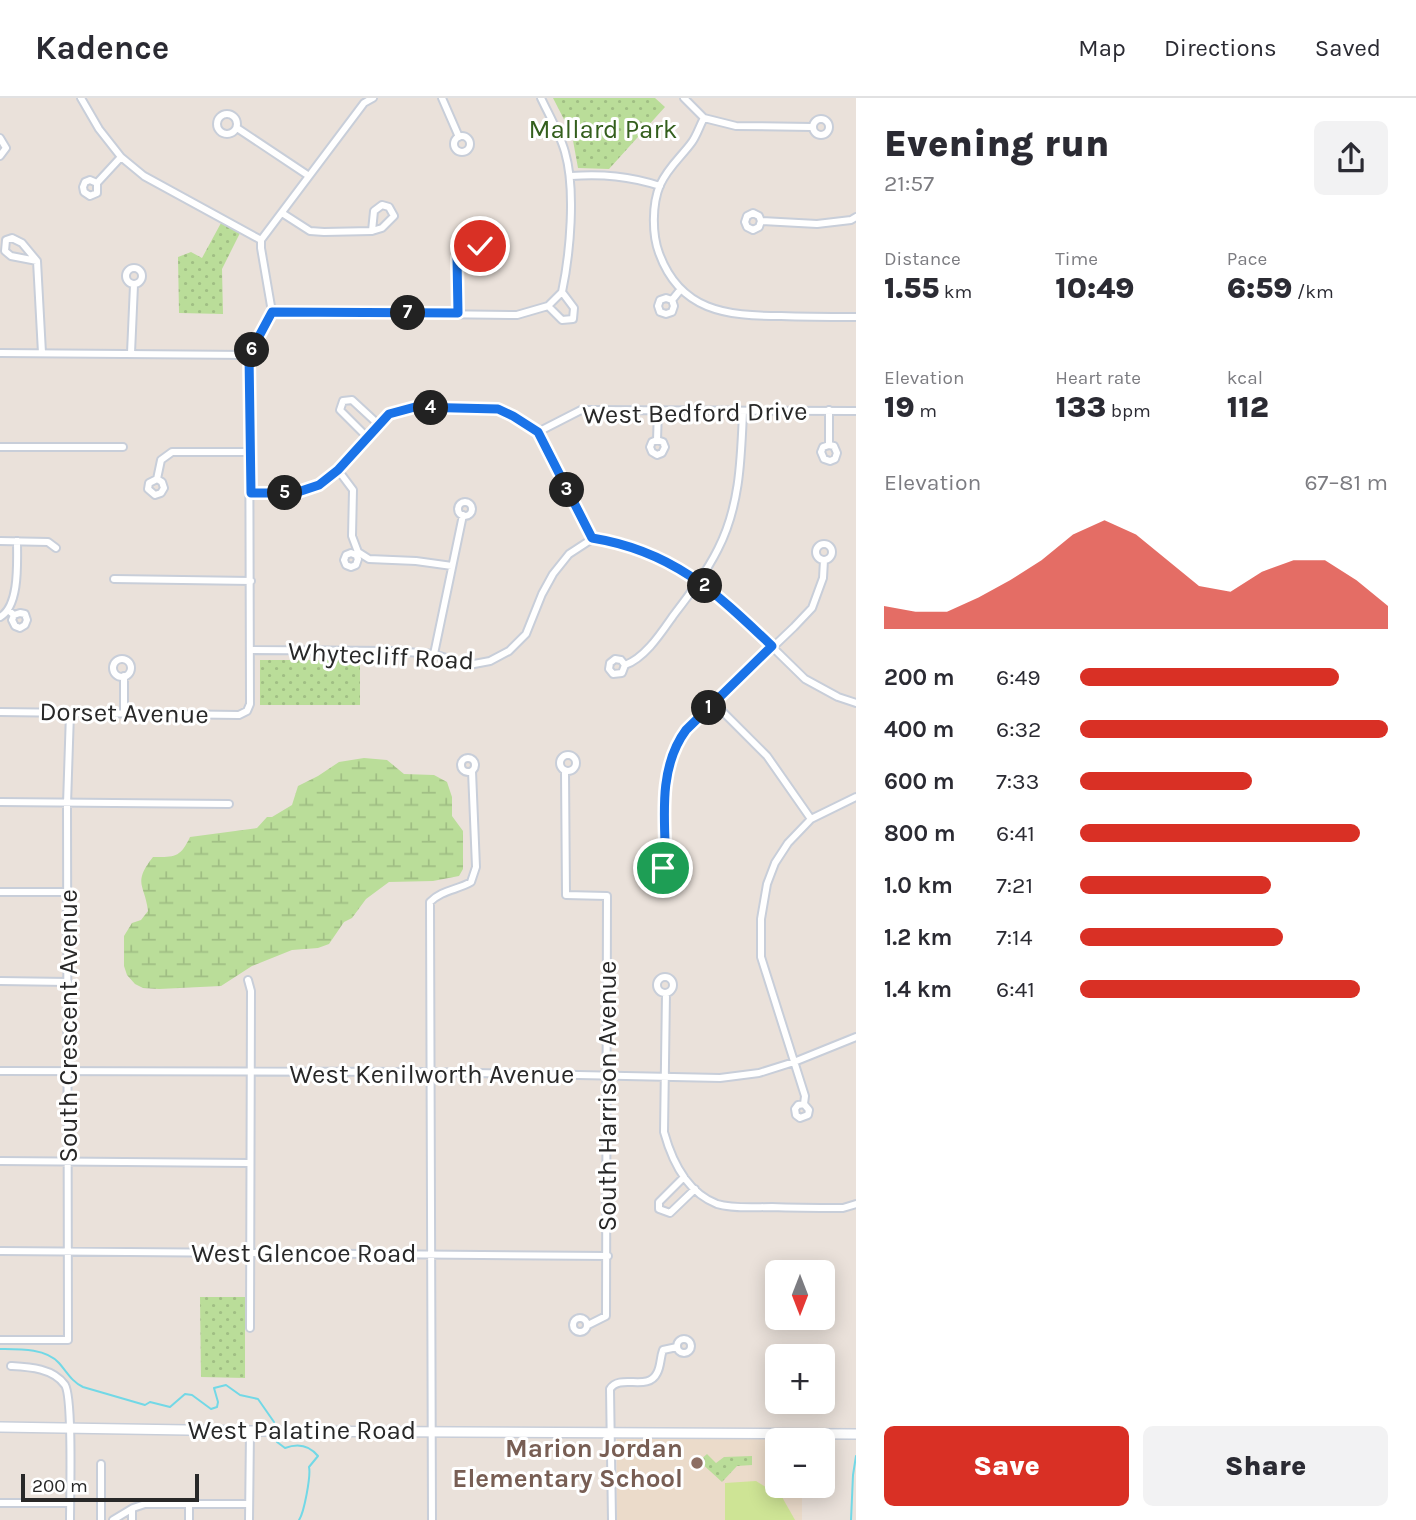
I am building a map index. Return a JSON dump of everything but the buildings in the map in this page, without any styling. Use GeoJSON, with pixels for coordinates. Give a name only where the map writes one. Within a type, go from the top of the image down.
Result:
{"type":"FeatureCollection","features":[{"type":"Feature","properties":{"kind":"main road","name":"West Palatine Road"},"geometry":{"type":"LineString","coordinates":[[0,1427],[856,1434]]}},
{"type":"Feature","properties":{"kind":"street"},"geometry":{"type":"LineString","coordinates":[[81,98],[99,129],[121,158],[144,176],[261,240]]}},
{"type":"Feature","properties":{"kind":"street"},"geometry":{"type":"LineString","coordinates":[[251,650],[249,355],[272,312],[261,240],[364,103],[373,98]]}},
{"type":"Feature","properties":{"kind":"street"},"geometry":{"type":"LineString","coordinates":[[442,98],[459,137]]}},
{"type":"Feature","properties":{"kind":"street"},"geometry":{"type":"LineString","coordinates":[[272,312],[517,315],[548,306],[562,292],[567,269],[571,176],[565,149],[541,98]]}},
{"type":"Feature","properties":{"kind":"street"},"geometry":{"type":"LineString","coordinates":[[684,98],[704,118],[736,126],[812,127]]}},
{"type":"Feature","properties":{"kind":"street"},"geometry":{"type":"LineString","coordinates":[[704,118],[693,141],[673,163],[660,186],[654,212],[656,243],[665,270],[694,301],[714,311],[744,316],[856,317]]}},
{"type":"Feature","properties":{"kind":"street"},"geometry":{"type":"LineString","coordinates":[[237,128],[309,176]]}},
{"type":"Feature","properties":{"kind":"street"},"geometry":{"type":"LineString","coordinates":[[0,138],[5,148],[0,156]]}},
{"type":"Feature","properties":{"kind":"street"},"geometry":{"type":"LineString","coordinates":[[97,183],[121,158]]}},
{"type":"Feature","properties":{"kind":"street"},"geometry":{"type":"LineString","coordinates":[[571,176],[602,174],[635,178],[660,186]]}},
{"type":"Feature","properties":{"kind":"street"},"geometry":{"type":"LineString","coordinates":[[282,213],[310,230],[372,231]]}},
{"type":"Feature","properties":{"kind":"street"},"geometry":{"type":"LineString","coordinates":[[761,221],[817,224],[856,217]]}},
{"type":"Feature","properties":{"kind":"street"},"geometry":{"type":"LineString","coordinates":[[37,261],[11,256],[5,251],[6,240],[22,243],[37,261],[42,353]]}},
{"type":"Feature","properties":{"kind":"street"},"geometry":{"type":"LineString","coordinates":[[458,313],[457,258],[469,243]]}},
{"type":"Feature","properties":{"kind":"street"},"geometry":{"type":"LineString","coordinates":[[131,353],[134,285]]}},
{"type":"Feature","properties":{"kind":"street"},"geometry":{"type":"LineString","coordinates":[[671,300],[681,289]]}},
{"type":"Feature","properties":{"kind":"street"},"geometry":{"type":"LineString","coordinates":[[548,306],[562,320],[573,319],[574,309],[562,292]]}},
{"type":"Feature","properties":{"kind":"street"},"geometry":{"type":"LineString","coordinates":[[0,352],[249,355]]}},
{"type":"Feature","properties":{"kind":"street"},"geometry":{"type":"LineString","coordinates":[[367,437],[340,410],[343,401],[352,400],[378,424]]}},
{"type":"Feature","properties":{"kind":"street"},"geometry":{"type":"LineString","coordinates":[[251,493],[295,493],[319,485],[338,470],[389,414],[415,407],[498,409],[538,432],[592,538],[623,543],[657,556],[698,581],[724,600],[805,679],[838,697],[856,703]]}},
{"type":"Feature","properties":{"kind":"street"},"geometry":{"type":"LineString","coordinates":[[657,440],[659,409]]}},
{"type":"Feature","properties":{"kind":"street","name":"West Bedford Drive"},"geometry":{"type":"LineString","coordinates":[[538,432],[581,410],[856,411]]}},
{"type":"Feature","properties":{"kind":"street"},"geometry":{"type":"LineString","coordinates":[[828,445],[829,410]]}},
{"type":"Feature","properties":{"kind":"street"},"geometry":{"type":"LineString","coordinates":[[625,665],[633,662],[662,632],[718,549],[731,517],[741,470],[743,412]]}},
{"type":"Feature","properties":{"kind":"street"},"geometry":{"type":"LineString","coordinates":[[0,447],[123,447]]}},
{"type":"Feature","properties":{"kind":"street"},"geometry":{"type":"LineString","coordinates":[[157,479],[161,460],[166,454],[250,452]]}},
{"type":"Feature","properties":{"kind":"street"},"geometry":{"type":"LineString","coordinates":[[338,470],[353,491],[352,536],[357,553],[369,559],[452,566]]}},
{"type":"Feature","properties":{"kind":"street"},"geometry":{"type":"LineString","coordinates":[[434,654],[463,516]]}},
{"type":"Feature","properties":{"kind":"street","name":"Whytecliff Road"},"geometry":{"type":"LineString","coordinates":[[251,650],[393,652],[434,654],[474,664],[491,661],[509,651],[526,634],[553,574],[569,554],[592,538]]}},
{"type":"Feature","properties":{"kind":"street"},"geometry":{"type":"LineString","coordinates":[[0,541],[48,542],[56,548]]}},
{"type":"Feature","properties":{"kind":"street"},"geometry":{"type":"LineString","coordinates":[[0,617],[12,602],[16,579],[17,541]]}},
{"type":"Feature","properties":{"kind":"street"},"geometry":{"type":"LineString","coordinates":[[666,868],[665,787],[674,745],[686,730],[812,608],[823,578],[824,560]]}},
{"type":"Feature","properties":{"kind":"street"},"geometry":{"type":"LineString","coordinates":[[114,579],[251,581]]}},
{"type":"Feature","properties":{"kind":"street"},"geometry":{"type":"LineString","coordinates":[[8,610],[14,615]]}},
{"type":"Feature","properties":{"kind":"street","name":"Dorset Avenue"},"geometry":{"type":"LineString","coordinates":[[0,712],[239,715],[247,711],[250,704],[251,650]]}},
{"type":"Feature","properties":{"kind":"street"},"geometry":{"type":"LineString","coordinates":[[124,676],[124,712]]}},
{"type":"Feature","properties":{"kind":"street"},"geometry":{"type":"LineString","coordinates":[[714,703],[767,756],[811,819]]}},
{"type":"Feature","properties":{"kind":"street","name":"South Crescent Avenue"},"geometry":{"type":"LineString","coordinates":[[0,1340],[68,1340],[69,713]]}},
{"type":"Feature","properties":{"kind":"street"},"geometry":{"type":"LineString","coordinates":[[432,1520],[430,902],[440,892],[471,882],[476,867],[472,771]]}},
{"type":"Feature","properties":{"kind":"street","name":"South Harrison Avenue"},"geometry":{"type":"LineString","coordinates":[[565,771],[566,895],[607,896],[606,1316],[588,1325]]}},
{"type":"Feature","properties":{"kind":"street"},"geometry":{"type":"LineString","coordinates":[[804,1104],[805,1096],[761,957],[761,919],[767,884],[775,863],[788,843],[811,819],[856,797]]}},
{"type":"Feature","properties":{"kind":"street"},"geometry":{"type":"LineString","coordinates":[[0,802],[229,804]]}},
{"type":"Feature","properties":{"kind":"street"},"geometry":{"type":"LineString","coordinates":[[0,892],[68,892]]}},
{"type":"Feature","properties":{"kind":"street"},"geometry":{"type":"LineString","coordinates":[[247,980],[251,990],[248,1252],[250,1328]]}},
{"type":"Feature","properties":{"kind":"street"},"geometry":{"type":"LineString","coordinates":[[0,981],[68,982]]}},
{"type":"Feature","properties":{"kind":"street"},"geometry":{"type":"LineString","coordinates":[[666,993],[664,1132],[670,1154],[684,1177],[695,1189],[718,1204],[739,1207],[843,1208],[856,1203]]}},
{"type":"Feature","properties":{"kind":"street","name":"West Kenilworth Avenue"},"geometry":{"type":"LineString","coordinates":[[0,1071],[431,1072],[720,1078],[759,1073],[856,1037]]}},
{"type":"Feature","properties":{"kind":"street"},"geometry":{"type":"LineString","coordinates":[[0,1161],[249,1163]]}},
{"type":"Feature","properties":{"kind":"street"},"geometry":{"type":"LineString","coordinates":[[684,1177],[659,1202],[659,1209],[670,1213],[695,1189]]}},
{"type":"Feature","properties":{"kind":"street","name":"West Glencoe Road"},"geometry":{"type":"LineString","coordinates":[[0,1251],[608,1256]]}},
{"type":"Feature","properties":{"kind":"street"},"geometry":{"type":"LineString","coordinates":[[612,1520],[610,1389],[613,1384],[651,1380],[657,1375],[663,1350],[677,1347]]}},
{"type":"Feature","properties":{"kind":"street"},"geometry":{"type":"LineString","coordinates":[[11,1366],[35,1368],[55,1375],[66,1386],[71,1410],[70,1520]]}},
{"type":"Feature","properties":{"kind":"street"},"geometry":{"type":"LineString","coordinates":[[249,1520],[250,1431]]}},
{"type":"Feature","properties":{"kind":"street"},"geometry":{"type":"LineString","coordinates":[[101,1464],[101,1520]]}},
{"type":"Feature","properties":{"kind":"street"},"geometry":{"type":"LineString","coordinates":[[0,1503],[70,1503]]}},
{"type":"Feature","properties":{"kind":"street"},"geometry":{"type":"LineString","coordinates":[[113,1520],[145,1504],[249,1504]]}},
{"type":"Feature","properties":{"kind":"street"},"geometry":{"type":"LineString","coordinates":[[188,1520],[189,1504]]}},
{"type":"Feature","properties":{"kind":"street"},"geometry":{"type":"LineString","coordinates":[[132,1509],[132,1520]]}},
{"type":"Feature","properties":{"kind":"shaded area","name":"Marion Jordan Elementary School"},"geometry":{"type":"Polygon","coordinates":[[[617,1439],[765,1439],[765,1498],[802,1498],[802,1520],[617,1520],[617,1439]]]}},
{"type":"Feature","properties":{"kind":"green space","name":"Mallard Park"},"geometry":{"type":"Polygon","coordinates":[[[553,98],[655,98],[665,107],[609,169],[578,168],[572,135],[553,98]]]}},
{"type":"Feature","properties":{"kind":"green space"},"geometry":{"type":"Polygon","coordinates":[[[221,223],[240,233],[222,269],[223,314],[179,313],[178,257],[191,252],[202,258],[221,223]]]}},
{"type":"Feature","properties":{"kind":"green space"},"geometry":{"type":"Polygon","coordinates":[[[260,660],[360,660],[360,705],[260,705],[260,660]]]}},
{"type":"Feature","properties":{"kind":"green space"},"geometry":{"type":"Polygon","coordinates":[[[364,758],[387,760],[404,774],[434,775],[447,782],[452,797],[452,816],[463,831],[463,869],[459,876],[433,881],[389,882],[366,899],[352,918],[344,922],[329,944],[318,948],[292,950],[252,966],[221,986],[159,989],[143,988],[135,984],[127,975],[124,966],[124,936],[132,923],[141,920],[148,911],[141,879],[153,857],[180,853],[190,837],[257,828],[267,817],[272,817],[292,805],[298,786],[339,762],[364,758]]]}},
{"type":"Feature","properties":{"kind":"green space"},"geometry":{"type":"Polygon","coordinates":[[[200,1297],[245,1297],[245,1378],[201,1377],[200,1297]]]}},
{"type":"Feature","properties":{"kind":"green space"},"geometry":{"type":"Polygon","coordinates":[[[707,1454],[716,1463],[724,1457],[752,1456],[752,1465],[737,1466],[722,1482],[699,1461],[707,1454]]]}},
{"type":"Feature","properties":{"kind":"green space"},"geometry":{"type":"Polygon","coordinates":[[[756,1481],[765,1487],[765,1498],[783,1498],[795,1520],[725,1520],[725,1483],[756,1481]]]}},
{"type":"Feature","properties":{"kind":"waterway"},"geometry":{"type":"LineString","coordinates":[[0,1349],[32,1350],[47,1354],[79,1385],[145,1405],[150,1402],[170,1407],[185,1394],[192,1395],[211,1409],[217,1407],[218,1402],[214,1388],[226,1385],[240,1395],[258,1399],[274,1422]]}},
{"type":"Feature","properties":{"kind":"waterway"},"geometry":{"type":"LineString","coordinates":[[277,1435],[277,1442],[285,1448],[303,1446],[318,1456],[309,1467],[307,1494],[299,1520]]}},
{"type":"Feature","properties":{"kind":"waterway"},"geometry":{"type":"LineString","coordinates":[[851,1520],[856,1456]]}},
{"type":"Feature","properties":{"kind":"place","name":"Marion Jordan Elementary School"},"geometry":{"type":"Point","coordinates":[697,1463]}},
{"type":"Feature","properties":{"kind":"route"},"geometry":{"type":"LineString","coordinates":[[480,246],[469,243],[457,258],[458,313],[272,312],[249,355],[251,493],[295,493],[319,485],[338,470],[389,414],[415,407],[498,409],[538,432],[592,538],[623,543],[657,556],[724,600],[772,646],[674,745],[665,787],[666,868],[663,868]]}}]}
